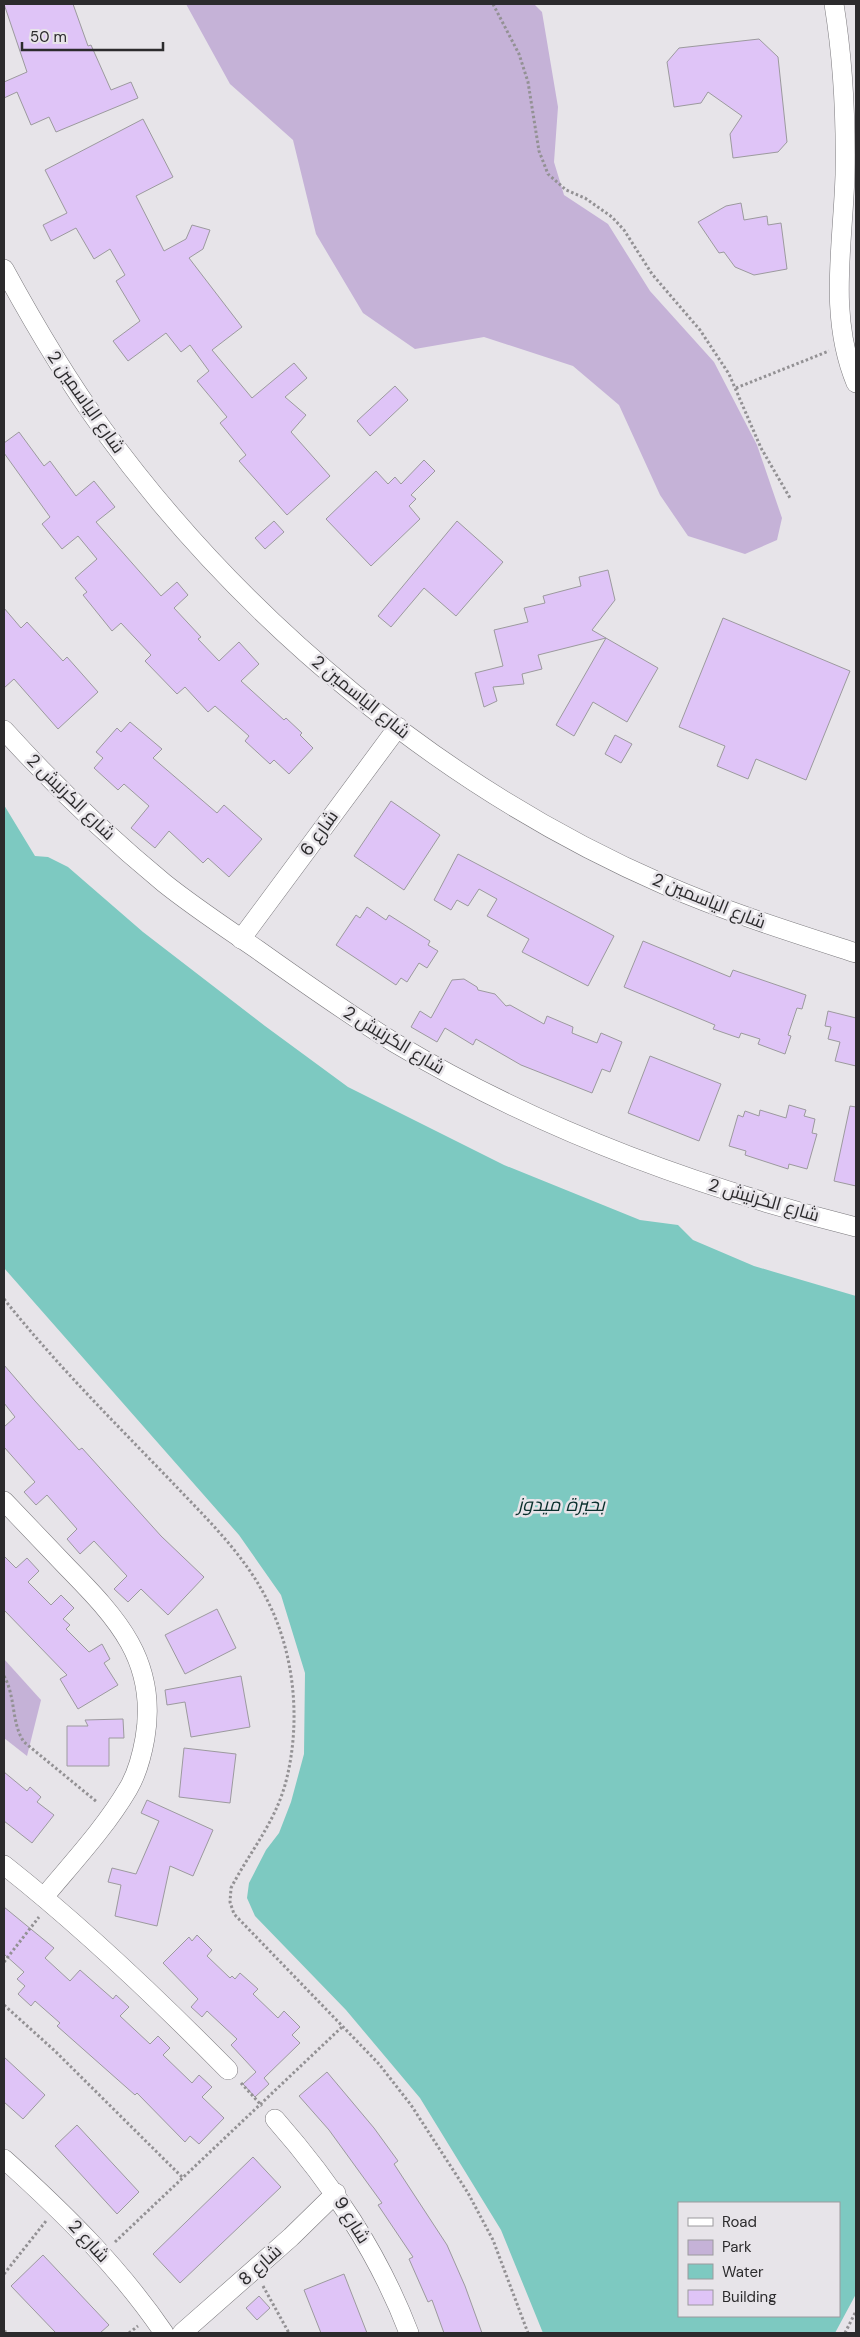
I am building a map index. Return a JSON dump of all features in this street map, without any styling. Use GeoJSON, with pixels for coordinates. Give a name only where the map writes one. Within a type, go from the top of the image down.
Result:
{"type":"FeatureCollection","features":[{"type":"Feature","properties":{"kind":"street"},"geometry":{"type":"LineString","coordinates":[[834,4],[844,122],[844,192],[839,279],[840,313],[845,347],[856,383]]}},
{"type":"Feature","properties":{"kind":"street","name":"شارع الياسمين 2"},"geometry":{"type":"LineString","coordinates":[[4,269],[43,339],[101,427],[166,510],[245,595],[315,661],[398,727],[481,787],[571,839],[664,884],[759,922],[856,953]]}},
{"type":"Feature","properties":{"kind":"street","name":"شارع 6"},"geometry":{"type":"LineString","coordinates":[[242,939],[398,727]]}},
{"type":"Feature","properties":{"kind":"street","name":"شارع الكرنيش 2"},"geometry":{"type":"LineString","coordinates":[[4,730],[89,817],[163,882],[338,1008],[388,1039],[457,1078],[518,1109],[645,1162],[710,1185],[856,1227]]}},
{"type":"Feature","properties":{"kind":"street"},"geometry":{"type":"LineString","coordinates":[[4,1501],[105,1605],[125,1632],[139,1661],[146,1692],[147,1725],[142,1757],[129,1787],[111,1814],[44,1897]]}},
{"type":"Feature","properties":{"kind":"street"},"geometry":{"type":"LineString","coordinates":[[4,1865],[108,1953],[228,2070]]}},
{"type":"Feature","properties":{"kind":"street","name":"شارع 9"},"geometry":{"type":"LineString","coordinates":[[275,2119],[336,2193],[370,2249],[409,2333]]}},
{"type":"Feature","properties":{"kind":"street","name":"شارع 2"},"geometry":{"type":"LineString","coordinates":[[4,2159],[58,2207],[102,2254],[164,2333]]}},
{"type":"Feature","properties":{"kind":"street","name":"شارع 8"},"geometry":{"type":"LineString","coordinates":[[182,2333],[254,2270],[336,2193]]}},
{"type":"Feature","properties":{"kind":"path"},"geometry":{"type":"LineString","coordinates":[[493,4],[515,45],[528,82],[539,151],[548,174],[566,190],[599,207],[624,230],[652,274],[714,349],[736,388],[761,448],[790,498]]}},
{"type":"Feature","properties":{"kind":"path"},"geometry":{"type":"LineString","coordinates":[[736,388],[800,361],[845,347]]}},
{"type":"Feature","properties":{"kind":"path"},"geometry":{"type":"LineString","coordinates":[[4,1299],[83,1389],[225,1541],[264,1592],[277,1621],[287,1651],[292,1683],[292,1750],[285,1784],[274,1817],[231,1888],[230,1902],[234,1914],[242,1925],[379,2064],[411,2105],[468,2193],[493,2240],[528,2333]]}},
{"type":"Feature","properties":{"kind":"path"},"geometry":{"type":"LineString","coordinates":[[4,1676],[12,1693],[19,1732],[24,1742],[111,1814]]}},
{"type":"Feature","properties":{"kind":"path"},"geometry":{"type":"LineString","coordinates":[[4,1962],[38,1920],[44,1897]]}},
{"type":"Feature","properties":{"kind":"path"},"geometry":{"type":"LineString","coordinates":[[4,2005],[55,2051],[182,2178]]}},
{"type":"Feature","properties":{"kind":"path"},"geometry":{"type":"LineString","coordinates":[[102,2254],[343,2026]]}},
{"type":"Feature","properties":{"kind":"path"},"geometry":{"type":"LineString","coordinates":[[228,2070],[275,2119]]}},
{"type":"Feature","properties":{"kind":"path"},"geometry":{"type":"LineString","coordinates":[[4,2274],[58,2207]]}},
{"type":"Feature","properties":{"kind":"path"},"geometry":{"type":"LineString","coordinates":[[254,2270],[289,2333]]}},
{"type":"Feature","properties":{"kind":"path"},"geometry":{"type":"LineString","coordinates":[[845,2333],[856,2311]]}},
{"type":"Feature","properties":{"kind":"path"},"geometry":{"type":"LineString","coordinates":[[4,2331],[8,2333]]}},
{"type":"Feature","properties":{"kind":"green space"},"geometry":{"type":"Polygon","coordinates":[[[186,4],[534,4],[542,12],[558,107],[554,162],[564,195],[608,224],[650,291],[714,362],[757,445],[782,518],[777,540],[745,554],[688,536],[660,495],[619,405],[573,366],[484,337],[415,349],[363,313],[316,234],[293,140],[230,84],[186,4]]]}},
{"type":"Feature","properties":{"kind":"green space"},"geometry":{"type":"Polygon","coordinates":[[[4,1659],[41,1700],[27,1756],[4,1738],[4,1659]]]}},
{"type":"Feature","properties":{"kind":"water","name":"بحيرة ميدوز"},"geometry":{"type":"Polygon","coordinates":[[[4,805],[35,856],[48,857],[68,867],[143,932],[348,1087],[504,1165],[640,1220],[678,1225],[693,1240],[754,1266],[856,1296],[856,2294],[835,2333],[543,2333],[501,2230],[420,2098],[346,2010],[255,1916],[247,1898],[249,1883],[266,1850],[279,1833],[291,1802],[304,1754],[305,1673],[281,1595],[239,1535],[4,1268],[4,805]]]}},
{"type":"Feature","properties":{"kind":"building"},"geometry":{"type":"Polygon","coordinates":[[[4,4],[73,4],[88,46],[91,45],[111,90],[131,82],[138,98],[56,132],[49,117],[31,125],[17,92],[4,98],[4,82],[27,72],[4,4]]]}},
{"type":"Feature","properties":{"kind":"building"},"geometry":{"type":"Polygon","coordinates":[[[759,39],[778,57],[787,142],[778,152],[733,158],[730,134],[742,116],[708,92],[701,103],[674,107],[667,62],[679,48],[759,39]]]}},
{"type":"Feature","properties":{"kind":"building"},"geometry":{"type":"Polygon","coordinates":[[[143,119],[173,177],[136,196],[164,251],[186,239],[192,225],[210,230],[203,249],[189,258],[242,327],[212,350],[252,398],[294,363],[307,378],[285,397],[306,415],[291,432],[330,476],[287,515],[239,461],[246,455],[220,423],[227,417],[197,381],[209,371],[190,345],[181,352],[166,333],[128,361],[113,341],[140,321],[116,281],[125,275],[110,249],[94,259],[76,228],[51,241],[43,225],[67,213],[45,170],[143,119]]]}},
{"type":"Feature","properties":{"kind":"building"},"geometry":{"type":"Polygon","coordinates":[[[741,203],[744,220],[767,216],[768,225],[781,223],[787,269],[754,275],[735,267],[724,252],[719,253],[698,222],[726,206],[741,203]]]}},
{"type":"Feature","properties":{"kind":"building"},"geometry":{"type":"Polygon","coordinates":[[[395,386],[408,400],[370,436],[357,421],[395,386]]]}},
{"type":"Feature","properties":{"kind":"building"},"geometry":{"type":"Polygon","coordinates":[[[19,432],[44,466],[50,461],[76,496],[94,481],[115,507],[96,522],[161,596],[177,582],[188,595],[174,608],[201,637],[198,639],[219,661],[239,642],[259,664],[241,681],[284,720],[286,718],[302,733],[300,735],[313,748],[289,774],[274,760],[270,764],[245,741],[249,736],[215,706],[208,712],[185,687],[177,694],[145,661],[151,655],[121,623],[112,631],[83,595],[87,592],[75,578],[97,559],[78,536],[62,549],[42,524],[50,517],[4,453],[4,443],[19,432]]]}},
{"type":"Feature","properties":{"kind":"building"},"geometry":{"type":"Polygon","coordinates":[[[424,460],[435,471],[411,495],[416,499],[409,506],[420,519],[371,566],[326,519],[376,471],[388,484],[395,477],[401,484],[424,460]]]}},
{"type":"Feature","properties":{"kind":"building"},"geometry":{"type":"Polygon","coordinates":[[[274,521],[284,532],[265,549],[255,538],[274,521]]]}},
{"type":"Feature","properties":{"kind":"building"},"geometry":{"type":"Polygon","coordinates":[[[457,521],[503,562],[456,616],[424,588],[391,627],[378,616],[457,521]]]}},
{"type":"Feature","properties":{"kind":"building"},"geometry":{"type":"Polygon","coordinates":[[[608,570],[615,600],[592,630],[606,638],[538,655],[542,669],[522,674],[524,684],[493,687],[497,701],[484,707],[475,673],[503,666],[494,630],[528,622],[524,608],[545,603],[543,596],[581,586],[579,577],[608,570]]]}},
{"type":"Feature","properties":{"kind":"building"},"geometry":{"type":"Polygon","coordinates":[[[4,608],[21,628],[27,622],[63,661],[67,657],[98,692],[58,729],[14,679],[4,688],[4,608]]]}},
{"type":"Feature","properties":{"kind":"building"},"geometry":{"type":"Polygon","coordinates":[[[723,618],[850,671],[806,780],[756,759],[748,779],[717,766],[725,746],[679,727],[723,618]]]}},
{"type":"Feature","properties":{"kind":"building"},"geometry":{"type":"Polygon","coordinates":[[[606,638],[658,668],[627,722],[593,702],[574,736],[556,725],[606,638]]]}},
{"type":"Feature","properties":{"kind":"building"},"geometry":{"type":"Polygon","coordinates":[[[130,722],[162,749],[153,758],[217,813],[224,805],[262,839],[229,877],[208,858],[203,863],[169,831],[155,848],[131,828],[149,806],[124,784],[118,790],[94,768],[103,758],[96,752],[117,728],[121,732],[130,722]]]}},
{"type":"Feature","properties":{"kind":"building"},"geometry":{"type":"Polygon","coordinates":[[[615,735],[632,744],[621,763],[605,754],[615,735]]]}},
{"type":"Feature","properties":{"kind":"building"},"geometry":{"type":"Polygon","coordinates":[[[391,801],[440,835],[404,890],[354,856],[391,801]]]}},
{"type":"Feature","properties":{"kind":"building"},"geometry":{"type":"Polygon","coordinates":[[[458,854],[614,936],[588,986],[522,952],[529,939],[487,916],[497,899],[479,889],[468,906],[457,900],[451,910],[434,900],[458,854]]]}},
{"type":"Feature","properties":{"kind":"building"},"geometry":{"type":"Polygon","coordinates":[[[367,907],[386,920],[389,915],[430,941],[428,945],[438,951],[427,968],[419,963],[407,982],[401,978],[396,985],[336,945],[356,915],[360,918],[367,907]]]}},
{"type":"Feature","properties":{"kind":"building"},"geometry":{"type":"Polygon","coordinates":[[[643,941],[730,977],[733,970],[806,995],[802,1009],[797,1008],[788,1035],[791,1036],[785,1054],[758,1044],[760,1039],[741,1033],[739,1038],[713,1029],[715,1025],[624,987],[643,941]]]}},
{"type":"Feature","properties":{"kind":"building"},"geometry":{"type":"Polygon","coordinates":[[[464,979],[477,987],[478,990],[495,994],[506,1006],[510,1005],[544,1024],[547,1016],[573,1027],[572,1033],[597,1043],[601,1033],[622,1042],[610,1072],[602,1069],[592,1093],[521,1065],[476,1039],[473,1045],[445,1028],[437,1042],[411,1027],[420,1011],[431,1018],[452,980],[464,979]]]}},
{"type":"Feature","properties":{"kind":"building"},"geometry":{"type":"Polygon","coordinates":[[[828,1011],[856,1018],[856,1066],[835,1061],[840,1042],[828,1039],[831,1027],[825,1026],[828,1011]]]}},
{"type":"Feature","properties":{"kind":"building"},"geometry":{"type":"Polygon","coordinates":[[[650,1056],[721,1084],[699,1141],[628,1113],[650,1056]]]}},
{"type":"Feature","properties":{"kind":"building"},"geometry":{"type":"Polygon","coordinates":[[[789,1105],[806,1110],[804,1116],[815,1119],[812,1133],[817,1134],[807,1169],[789,1164],[788,1169],[745,1155],[746,1151],[729,1146],[738,1115],[743,1117],[745,1111],[759,1116],[760,1110],[786,1118],[789,1105]]]}},
{"type":"Feature","properties":{"kind":"building"},"geometry":{"type":"Polygon","coordinates":[[[850,1106],[856,1107],[856,1186],[834,1181],[850,1106]]]}},
{"type":"Feature","properties":{"kind":"building"},"geometry":{"type":"Polygon","coordinates":[[[4,1365],[79,1450],[82,1448],[161,1536],[204,1577],[168,1615],[141,1589],[128,1602],[114,1589],[127,1576],[94,1541],[80,1554],[67,1539],[77,1529],[47,1495],[36,1505],[24,1492],[35,1482],[4,1447],[4,1427],[15,1417],[4,1403],[4,1365]]]}},
{"type":"Feature","properties":{"kind":"building"},"geometry":{"type":"Polygon","coordinates":[[[4,1556],[16,1568],[27,1558],[39,1571],[28,1582],[51,1605],[61,1595],[74,1608],[63,1619],[70,1625],[66,1629],[89,1652],[102,1644],[110,1659],[104,1663],[118,1685],[78,1709],[60,1679],[67,1675],[4,1610],[4,1556]]]}},
{"type":"Feature","properties":{"kind":"building"},"geometry":{"type":"Polygon","coordinates":[[[217,1609],[236,1648],[185,1674],[165,1635],[217,1609]]]}},
{"type":"Feature","properties":{"kind":"building"},"geometry":{"type":"Polygon","coordinates":[[[241,1676],[250,1727],[191,1737],[185,1702],[167,1705],[165,1690],[241,1676]]]}},
{"type":"Feature","properties":{"kind":"building"},"geometry":{"type":"Polygon","coordinates":[[[123,1719],[124,1738],[109,1738],[109,1766],[67,1766],[67,1726],[88,1726],[85,1720],[123,1719]]]}},
{"type":"Feature","properties":{"kind":"building"},"geometry":{"type":"Polygon","coordinates":[[[184,1748],[236,1754],[230,1803],[179,1797],[184,1748]]]}},
{"type":"Feature","properties":{"kind":"building"},"geometry":{"type":"Polygon","coordinates":[[[4,1772],[27,1791],[30,1787],[41,1797],[37,1802],[54,1815],[32,1843],[4,1821],[4,1772]]]}},
{"type":"Feature","properties":{"kind":"building"},"geometry":{"type":"Polygon","coordinates":[[[147,1800],[213,1830],[193,1876],[170,1866],[157,1926],[115,1916],[121,1885],[108,1882],[112,1868],[136,1874],[159,1821],[141,1813],[147,1800]]]}},
{"type":"Feature","properties":{"kind":"building"},"geometry":{"type":"Polygon","coordinates":[[[4,1907],[54,1948],[45,1958],[70,1981],[80,1970],[113,1999],[116,1995],[129,2007],[120,2016],[150,2044],[158,2036],[170,2048],[163,2055],[192,2083],[199,2075],[212,2087],[202,2097],[224,2118],[199,2144],[190,2136],[185,2142],[137,2093],[135,2095],[57,2026],[60,2023],[35,2001],[31,2006],[18,1994],[25,1986],[17,1979],[24,1972],[4,1954],[4,1907]]]}},
{"type":"Feature","properties":{"kind":"building"},"geometry":{"type":"Polygon","coordinates":[[[197,1935],[212,1950],[207,1956],[230,1978],[232,1976],[235,1979],[240,1973],[258,1989],[253,1994],[278,2018],[284,2011],[300,2027],[292,2035],[300,2043],[264,2078],[269,2084],[255,2097],[243,2084],[256,2072],[231,2045],[237,2039],[207,2011],[202,2017],[191,2007],[198,1999],[163,1963],[189,1937],[192,1941],[197,1935]]]}},
{"type":"Feature","properties":{"kind":"building"},"geometry":{"type":"Polygon","coordinates":[[[4,2057],[45,2095],[23,2119],[4,2102],[4,2057]]]}},
{"type":"Feature","properties":{"kind":"building"},"geometry":{"type":"Polygon","coordinates":[[[327,2072],[374,2128],[398,2161],[394,2164],[447,2245],[465,2286],[482,2333],[444,2333],[432,2300],[428,2302],[409,2259],[413,2257],[378,2205],[382,2203],[329,2130],[299,2096],[327,2072]]]}},
{"type":"Feature","properties":{"kind":"building"},"geometry":{"type":"Polygon","coordinates":[[[77,2125],[139,2192],[117,2214],[55,2146],[77,2125]]]}},
{"type":"Feature","properties":{"kind":"building"},"geometry":{"type":"Polygon","coordinates":[[[253,2157],[281,2187],[180,2283],[153,2254],[253,2157]]]}},
{"type":"Feature","properties":{"kind":"building"},"geometry":{"type":"Polygon","coordinates":[[[43,2255],[109,2325],[100,2333],[56,2333],[11,2286],[43,2255]]]}},
{"type":"Feature","properties":{"kind":"building"},"geometry":{"type":"Polygon","coordinates":[[[344,2274],[367,2333],[321,2333],[304,2290],[344,2274]]]}},
{"type":"Feature","properties":{"kind":"building"},"geometry":{"type":"Polygon","coordinates":[[[259,2296],[270,2308],[257,2320],[246,2308],[259,2296]]]}}]}
